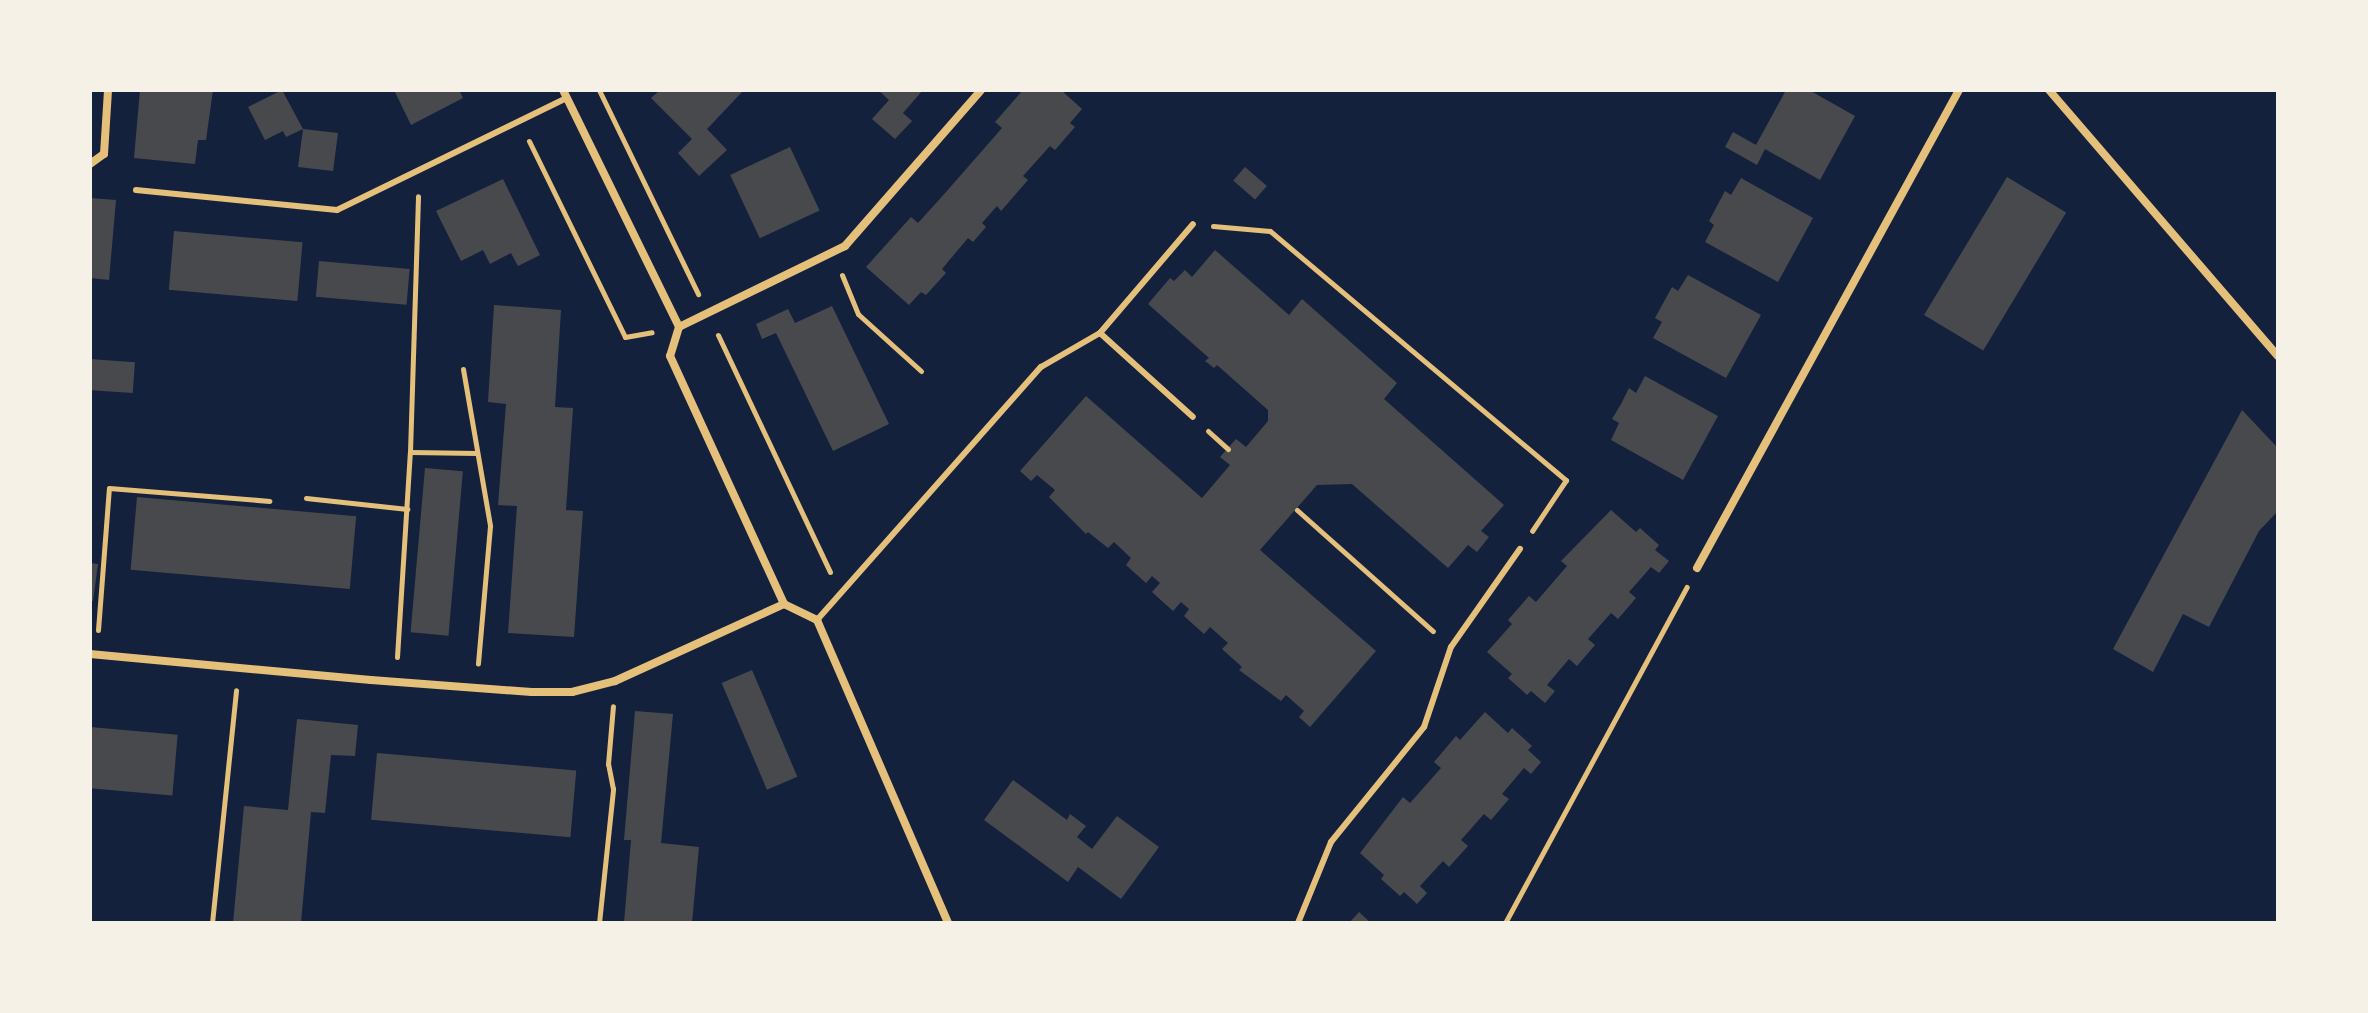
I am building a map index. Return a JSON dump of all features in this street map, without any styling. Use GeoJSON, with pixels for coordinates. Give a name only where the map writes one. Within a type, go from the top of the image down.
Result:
{"type":"FeatureCollection","features":[{"type":"Feature","properties":{"kind":"street"},"geometry":{"type":"LineString","coordinates":[[90,164],[104,154],[108,90]]}},
{"type":"Feature","properties":{"kind":"street"},"geometry":{"type":"LineString","coordinates":[[679,327],[845,246],[981,90]]}},
{"type":"Feature","properties":{"kind":"street"},"geometry":{"type":"LineString","coordinates":[[1697,568],[1959,90]]}},
{"type":"Feature","properties":{"kind":"street"},"geometry":{"type":"LineString","coordinates":[[2049,90],[2278,356]]}},
{"type":"Feature","properties":{"kind":"street"},"geometry":{"type":"LineString","coordinates":[[565,94],[679,327],[670,356],[784,604],[817,620],[948,923]]}},
{"type":"Feature","properties":{"kind":"street"},"geometry":{"type":"LineString","coordinates":[[93,654],[395,682],[572,692],[615,681],[784,604]]}},
{"type":"Feature","properties":{"kind":"lane"},"geometry":{"type":"LineString","coordinates":[[136,190],[337,210],[519,121],[565,94]]}},
{"type":"Feature","properties":{"kind":"lane"},"geometry":{"type":"LineString","coordinates":[[817,620],[1041,367],[1100,333],[1193,224]]}},
{"type":"Feature","properties":{"kind":"lane"},"geometry":{"type":"LineString","coordinates":[[1100,333],[1193,417]]}},
{"type":"Feature","properties":{"kind":"lane"},"geometry":{"type":"LineString","coordinates":[[1298,923],[1331,842],[1424,727],[1451,647],[1520,549]]}},
{"type":"Feature","properties":{"kind":"path"},"geometry":{"type":"LineString","coordinates":[[599,90],[840,594]]}},
{"type":"Feature","properties":{"kind":"path"},"geometry":{"type":"LineString","coordinates":[[519,121],[625,337],[679,327]]}},
{"type":"Feature","properties":{"kind":"path"},"geometry":{"type":"LineString","coordinates":[[395,682],[410,452],[419,170]]}},
{"type":"Feature","properties":{"kind":"path"},"geometry":{"type":"LineString","coordinates":[[1193,224],[1270,231],[1566,480],[1520,549]]}},
{"type":"Feature","properties":{"kind":"path"},"geometry":{"type":"LineString","coordinates":[[832,252],[858,314],[921,371]]}},
{"type":"Feature","properties":{"kind":"path"},"geometry":{"type":"LineString","coordinates":[[463,369],[490,526],[476,688]]}},
{"type":"Feature","properties":{"kind":"path"},"geometry":{"type":"LineString","coordinates":[[410,452],[477,453]]}},
{"type":"Feature","properties":{"kind":"path"},"geometry":{"type":"LineString","coordinates":[[93,654],[109,488],[269,501]]}},
{"type":"Feature","properties":{"kind":"path"},"geometry":{"type":"LineString","coordinates":[[306,498],[407,509]]}},
{"type":"Feature","properties":{"kind":"path"},"geometry":{"type":"LineString","coordinates":[[1297,510],[1451,647]]}},
{"type":"Feature","properties":{"kind":"path"},"geometry":{"type":"LineString","coordinates":[[1505,923],[1697,568]]}},
{"type":"Feature","properties":{"kind":"path"},"geometry":{"type":"LineString","coordinates":[[212,923],[238,669]]}},
{"type":"Feature","properties":{"kind":"path"},"geometry":{"type":"LineString","coordinates":[[599,923],[613,789],[608,764],[615,681]]}},
{"type":"Feature","properties":{"kind":"building"},"geometry":{"type":"Polygon","coordinates":[[[140,90],[213,90],[206,140],[198,140],[195,164],[134,158],[140,90]]]}},
{"type":"Feature","properties":{"kind":"building"},"geometry":{"type":"Polygon","coordinates":[[[282,90],[303,129],[286,137],[283,131],[265,140],[248,107],[282,90]]]}},
{"type":"Feature","properties":{"kind":"building"},"geometry":{"type":"Polygon","coordinates":[[[394,90],[459,90],[463,98],[411,125],[394,90]]]}},
{"type":"Feature","properties":{"kind":"building"},"geometry":{"type":"Polygon","coordinates":[[[660,90],[744,90],[707,129],[727,150],[699,176],[678,153],[692,139],[651,98],[660,90]]]}},
{"type":"Feature","properties":{"kind":"building"},"geometry":{"type":"Polygon","coordinates":[[[878,90],[923,90],[903,113],[912,121],[895,139],[872,119],[889,100],[878,90]]]}},
{"type":"Feature","properties":{"kind":"building"},"geometry":{"type":"Polygon","coordinates":[[[1023,90],[1061,90],[1082,109],[1070,123],[1075,127],[1055,150],[1050,146],[1023,176],[1028,180],[1001,211],[997,206],[982,223],[986,227],[973,242],[968,238],[942,269],[946,273],[926,295],[921,292],[909,305],[866,267],[911,217],[918,223],[946,192],[1002,128],[995,122],[1023,90]]]}},
{"type":"Feature","properties":{"kind":"building"},"geometry":{"type":"Polygon","coordinates":[[[1786,90],[1809,90],[1855,116],[1820,180],[1765,149],[1757,165],[1725,147],[1733,132],[1756,145],[1786,90]]]}},
{"type":"Feature","properties":{"kind":"building"},"geometry":{"type":"Polygon","coordinates":[[[303,129],[338,133],[333,171],[298,167],[303,129]]]}},
{"type":"Feature","properties":{"kind":"building"},"geometry":{"type":"Polygon","coordinates":[[[790,147],[820,210],[760,238],[730,175],[790,147]]]}},
{"type":"Feature","properties":{"kind":"building"},"geometry":{"type":"Polygon","coordinates":[[[1245,167],[1267,186],[1255,200],[1233,181],[1245,167]]]}},
{"type":"Feature","properties":{"kind":"building"},"geometry":{"type":"Polygon","coordinates":[[[2007,177],[2066,213],[1983,351],[1924,315],[2007,177]]]}},
{"type":"Feature","properties":{"kind":"building"},"geometry":{"type":"Polygon","coordinates":[[[1741,178],[1813,218],[1778,282],[1705,242],[1714,225],[1709,221],[1725,191],[1731,195],[1741,178]]]}},
{"type":"Feature","properties":{"kind":"building"},"geometry":{"type":"Polygon","coordinates":[[[503,179],[540,255],[518,266],[511,253],[490,264],[483,250],[461,261],[436,211],[503,179]]]}},
{"type":"Feature","properties":{"kind":"building"},"geometry":{"type":"Polygon","coordinates":[[[90,198],[116,200],[109,280],[90,278],[90,198]]]}},
{"type":"Feature","properties":{"kind":"building"},"geometry":{"type":"Polygon","coordinates":[[[174,231],[303,242],[297,301],[169,290],[174,231]]]}},
{"type":"Feature","properties":{"kind":"building"},"geometry":{"type":"Polygon","coordinates":[[[1215,250],[1289,315],[1302,299],[1397,383],[1384,399],[1504,505],[1481,531],[1489,537],[1477,552],[1468,545],[1448,568],[1352,484],[1317,485],[1260,550],[1376,651],[1310,727],[1299,717],[1304,711],[1286,695],[1281,701],[1239,670],[1242,667],[1222,649],[1228,643],[1210,627],[1204,634],[1184,616],[1189,609],[1181,602],[1173,611],[1152,592],[1160,583],[1152,576],[1146,583],[1126,565],[1131,558],[1114,542],[1108,548],[1088,532],[1086,534],[1049,497],[1055,490],[1037,475],[1031,481],[1020,471],[1086,396],[1202,498],[1230,465],[1220,457],[1236,439],[1246,447],[1268,421],[1268,410],[1217,365],[1214,368],[1205,361],[1209,358],[1148,304],[1170,278],[1174,281],[1185,270],[1192,277],[1215,250]]]}},
{"type":"Feature","properties":{"kind":"building"},"geometry":{"type":"Polygon","coordinates":[[[319,261],[410,269],[407,305],[316,297],[319,261]]]}},
{"type":"Feature","properties":{"kind":"building"},"geometry":{"type":"Polygon","coordinates":[[[1688,275],[1761,315],[1726,378],[1653,338],[1662,322],[1655,318],[1672,287],[1678,291],[1688,275]]]}},
{"type":"Feature","properties":{"kind":"building"},"geometry":{"type":"Polygon","coordinates":[[[494,305],[561,310],[555,407],[573,408],[566,510],[583,511],[574,637],[508,633],[517,506],[498,505],[506,404],[488,402],[494,305]]]}},
{"type":"Feature","properties":{"kind":"building"},"geometry":{"type":"Polygon","coordinates":[[[832,306],[889,424],[833,451],[776,333],[762,339],[756,324],[788,309],[795,323],[832,306]]]}},
{"type":"Feature","properties":{"kind":"building"},"geometry":{"type":"Polygon","coordinates":[[[90,359],[135,362],[133,393],[90,390],[90,359]]]}},
{"type":"Feature","properties":{"kind":"building"},"geometry":{"type":"Polygon","coordinates":[[[1645,376],[1718,416],[1683,480],[1611,440],[1619,423],[1612,419],[1629,388],[1636,393],[1645,376]]]}},
{"type":"Feature","properties":{"kind":"building"},"geometry":{"type":"Polygon","coordinates":[[[2242,410],[2278,448],[2278,511],[2259,531],[2209,627],[2183,614],[2153,672],[2113,649],[2242,410]]]}},
{"type":"Feature","properties":{"kind":"building"},"geometry":{"type":"Polygon","coordinates":[[[425,468],[463,471],[448,636],[411,632],[425,468]]]}},
{"type":"Feature","properties":{"kind":"building"},"geometry":{"type":"Polygon","coordinates":[[[137,497],[356,516],[350,589],[131,570],[137,497]]]}},
{"type":"Feature","properties":{"kind":"building"},"geometry":{"type":"Polygon","coordinates":[[[1611,510],[1636,532],[1640,528],[1659,545],[1655,550],[1669,561],[1659,573],[1651,567],[1629,592],[1636,598],[1618,619],[1611,613],[1588,639],[1595,645],[1577,666],[1569,659],[1547,685],[1555,691],[1545,703],[1531,691],[1527,695],[1508,678],[1512,674],[1487,652],[1512,624],[1508,620],[1529,596],[1536,602],[1567,566],[1561,561],[1611,510]]]}},
{"type":"Feature","properties":{"kind":"building"},"geometry":{"type":"Polygon","coordinates":[[[90,563],[98,564],[93,601],[90,601],[90,563]]]}},
{"type":"Feature","properties":{"kind":"building"},"geometry":{"type":"Polygon","coordinates":[[[752,670],[797,777],[767,790],[722,683],[752,670]]]}},
{"type":"Feature","properties":{"kind":"building"},"geometry":{"type":"Polygon","coordinates":[[[635,711],[673,714],[661,843],[699,847],[692,923],[624,923],[631,840],[624,840],[635,711]]]}},
{"type":"Feature","properties":{"kind":"building"},"geometry":{"type":"Polygon","coordinates":[[[1485,712],[1508,733],[1512,728],[1532,746],[1528,750],[1541,762],[1531,774],[1524,768],[1502,794],[1509,799],[1491,820],[1484,814],[1461,840],[1468,846],[1449,867],[1443,861],[1420,886],[1427,893],[1417,904],[1404,892],[1400,896],[1381,879],[1384,875],[1360,853],[1403,797],[1410,803],[1441,768],[1434,762],[1456,736],[1460,740],[1485,712]]]}},
{"type":"Feature","properties":{"kind":"building"},"geometry":{"type":"Polygon","coordinates":[[[297,719],[358,725],[355,756],[331,755],[325,813],[311,812],[301,923],[233,923],[244,806],[288,810],[297,719]]]}},
{"type":"Feature","properties":{"kind":"building"},"geometry":{"type":"Polygon","coordinates":[[[90,727],[178,735],[172,795],[90,788],[90,727]]]}},
{"type":"Feature","properties":{"kind":"building"},"geometry":{"type":"Polygon","coordinates":[[[377,753],[576,770],[570,837],[371,820],[377,753]]]}},
{"type":"Feature","properties":{"kind":"building"},"geometry":{"type":"Polygon","coordinates":[[[1013,780],[1067,820],[1070,814],[1086,826],[1077,837],[1092,849],[1117,816],[1159,847],[1121,899],[1078,867],[1068,882],[984,820],[1013,780]]]}},
{"type":"Feature","properties":{"kind":"building"},"geometry":{"type":"Polygon","coordinates":[[[1359,912],[1371,923],[1349,923],[1359,912]]]}}]}
